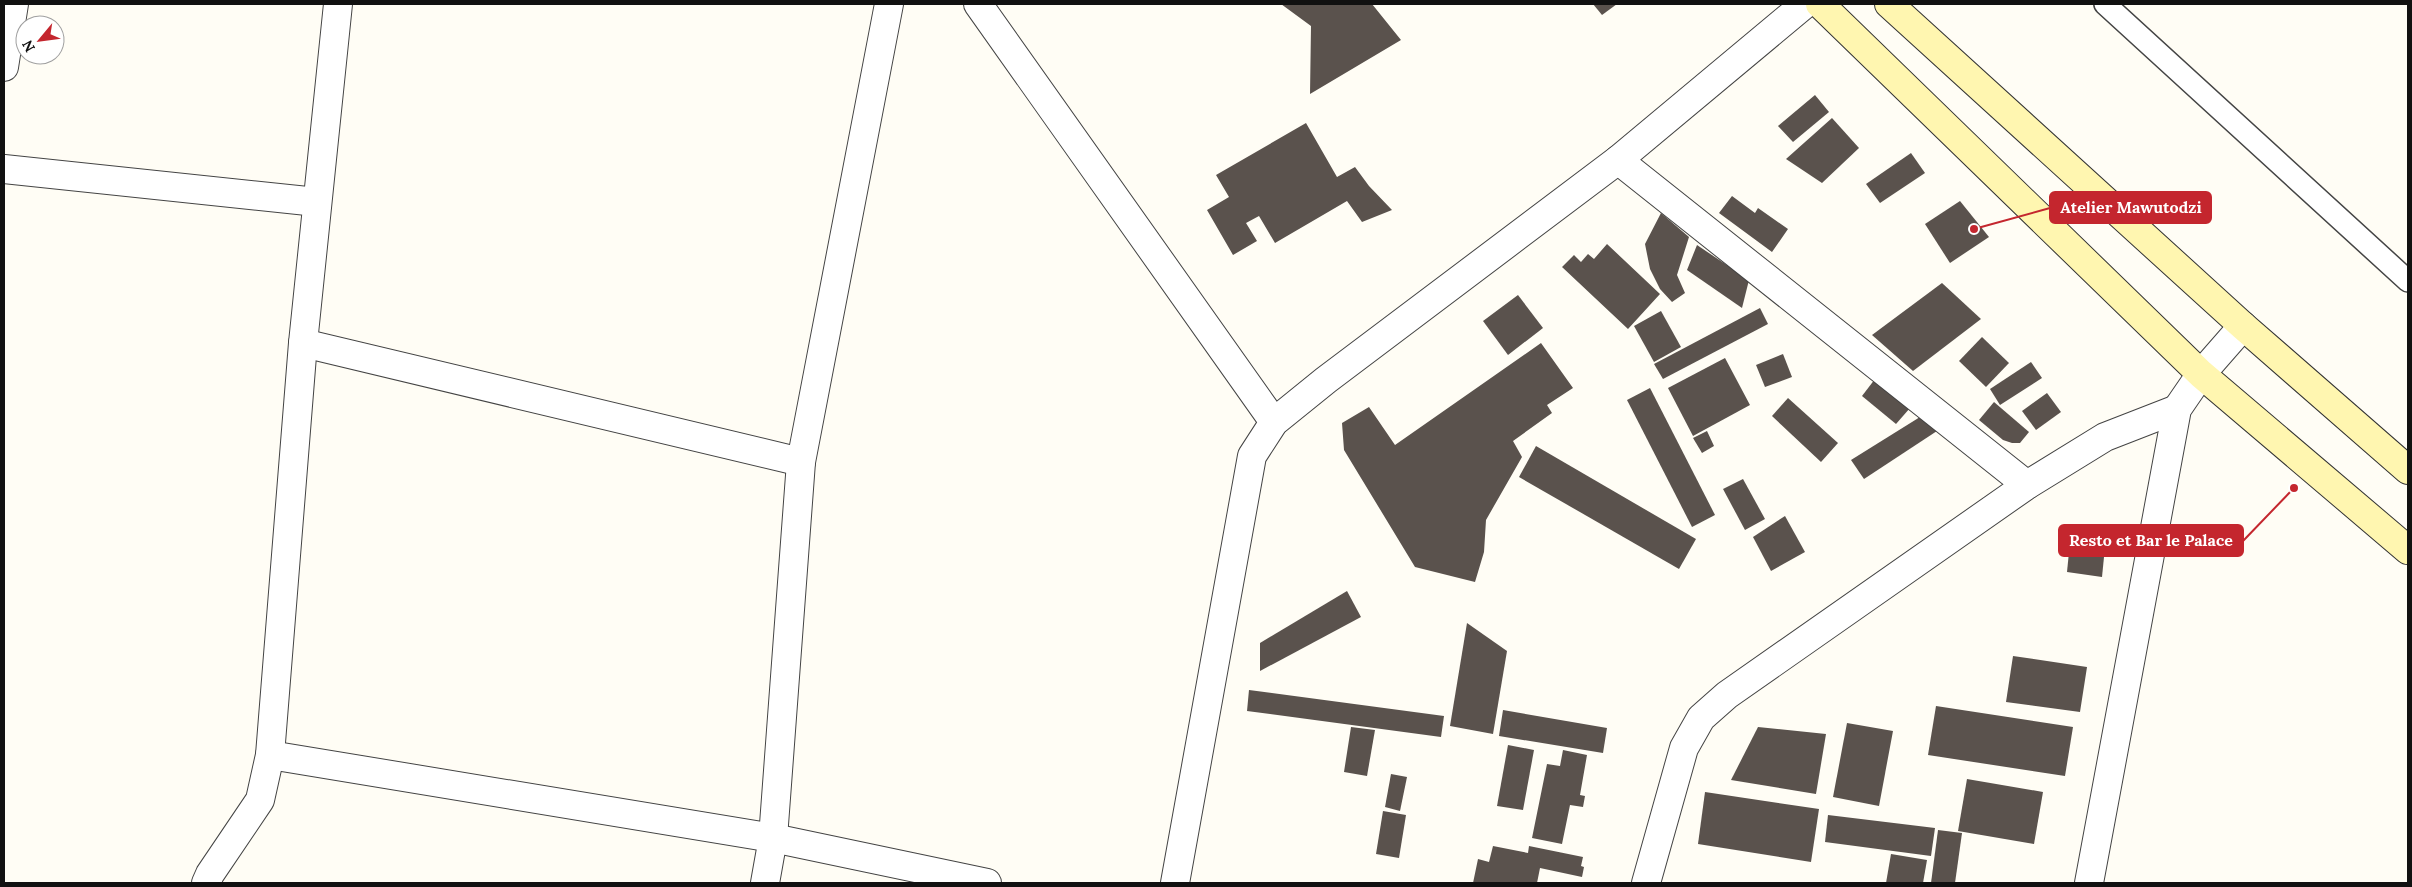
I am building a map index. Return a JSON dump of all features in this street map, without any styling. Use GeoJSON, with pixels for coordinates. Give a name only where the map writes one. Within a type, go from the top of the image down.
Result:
{"type":"FeatureCollection","features":[{"type":"Feature","properties":{"kind":"main road"},"geometry":{"type":"LineString","coordinates":[[1820,4],[2201,374],[2408,550]]}},
{"type":"Feature","properties":{"kind":"main road"},"geometry":{"type":"LineString","coordinates":[[1889,4],[2243,326],[2408,470]]}},
{"type":"Feature","properties":{"kind":"street"},"geometry":{"type":"LineString","coordinates":[[4,67],[14,4]]}},
{"type":"Feature","properties":{"kind":"street"},"geometry":{"type":"LineString","coordinates":[[206,883],[210,874],[260,800],[270,755],[303,343],[338,4]]}},
{"type":"Feature","properties":{"kind":"street"},"geometry":{"type":"LineString","coordinates":[[764,883],[773,838],[801,462],[890,4]]}},
{"type":"Feature","properties":{"kind":"street"},"geometry":{"type":"LineString","coordinates":[[978,4],[1274,422]]}},
{"type":"Feature","properties":{"kind":"street"},"geometry":{"type":"LineString","coordinates":[[1175,883],[1252,456],[1274,422],[1326,380],[1618,160],[1805,4]]}},
{"type":"Feature","properties":{"kind":"street"},"geometry":{"type":"LineString","coordinates":[[1618,160],[2027,485]]}},
{"type":"Feature","properties":{"kind":"street"},"geometry":{"type":"LineString","coordinates":[[4,169],[317,202]]}},
{"type":"Feature","properties":{"kind":"street"},"geometry":{"type":"LineString","coordinates":[[2089,883],[2177,409],[2201,374],[2243,326]]}},
{"type":"Feature","properties":{"kind":"street"},"geometry":{"type":"LineString","coordinates":[[303,343],[801,462]]}},
{"type":"Feature","properties":{"kind":"street"},"geometry":{"type":"LineString","coordinates":[[1646,883],[1684,748],[1701,718],[1727,695],[2027,485],[2105,437],[2177,409]]}},
{"type":"Feature","properties":{"kind":"street"},"geometry":{"type":"LineString","coordinates":[[270,755],[773,838],[987,883]]}},
{"type":"Feature","properties":{"kind":"lane"},"geometry":{"type":"LineString","coordinates":[[2105,4],[2408,281]]}},
{"type":"Feature","properties":{"kind":"building"},"geometry":{"type":"Polygon","coordinates":[[[1281,4],[1372,4],[1401,40],[1310,94],[1311,26],[1281,4]]]}},
{"type":"Feature","properties":{"kind":"building"},"geometry":{"type":"Polygon","coordinates":[[[1593,4],[1617,4],[1602,15],[1593,4]]]}},
{"type":"Feature","properties":{"kind":"building"},"geometry":{"type":"Polygon","coordinates":[[[1815,95],[1829,112],[1793,142],[1778,126],[1815,95]]]}},
{"type":"Feature","properties":{"kind":"building"},"geometry":{"type":"Polygon","coordinates":[[[1832,118],[1859,148],[1822,183],[1786,159],[1832,118]]]}},
{"type":"Feature","properties":{"kind":"building"},"geometry":{"type":"Polygon","coordinates":[[[1306,123],[1337,177],[1355,167],[1369,186],[1392,210],[1362,222],[1347,201],[1275,243],[1259,216],[1246,223],[1257,241],[1233,255],[1207,210],[1229,197],[1216,175],[1306,123]]]}},
{"type":"Feature","properties":{"kind":"building"},"geometry":{"type":"Polygon","coordinates":[[[1911,153],[1925,173],[1880,203],[1866,184],[1911,153]]]}},
{"type":"Feature","properties":{"kind":"building"},"geometry":{"type":"Polygon","coordinates":[[[1732,196],[1755,213],[1758,208],[1788,229],[1772,252],[1719,213],[1732,196]]]}},
{"type":"Feature","properties":{"kind":"building"},"geometry":{"type":"Polygon","coordinates":[[[1960,201],[1989,237],[1950,263],[1925,224],[1960,201]]]}},
{"type":"Feature","properties":{"kind":"building"},"geometry":{"type":"Polygon","coordinates":[[[1661,213],[1689,237],[1677,275],[1685,293],[1672,302],[1660,289],[1650,269],[1645,244],[1661,213]]]}},
{"type":"Feature","properties":{"kind":"building"},"geometry":{"type":"Polygon","coordinates":[[[1607,244],[1660,294],[1628,329],[1562,267],[1574,255],[1581,262],[1588,254],[1594,259],[1607,244]]]}},
{"type":"Feature","properties":{"kind":"building"},"geometry":{"type":"Polygon","coordinates":[[[1697,245],[1749,280],[1742,308],[1687,270],[1697,245]]]}},
{"type":"Feature","properties":{"kind":"building"},"geometry":{"type":"Polygon","coordinates":[[[1942,283],[1981,319],[1913,371],[1872,335],[1942,283]]]}},
{"type":"Feature","properties":{"kind":"building"},"geometry":{"type":"Polygon","coordinates":[[[1518,295],[1543,328],[1508,355],[1483,321],[1518,295]]]}},
{"type":"Feature","properties":{"kind":"building"},"geometry":{"type":"Polygon","coordinates":[[[1760,308],[1768,324],[1663,379],[1654,364],[1760,308]]]}},
{"type":"Feature","properties":{"kind":"building"},"geometry":{"type":"Polygon","coordinates":[[[1661,311],[1681,347],[1654,362],[1634,326],[1661,311]]]}},
{"type":"Feature","properties":{"kind":"building"},"geometry":{"type":"Polygon","coordinates":[[[1982,337],[2009,363],[1986,387],[1959,361],[1982,337]]]}},
{"type":"Feature","properties":{"kind":"building"},"geometry":{"type":"Polygon","coordinates":[[[1541,343],[1573,388],[1547,405],[1552,413],[1513,441],[1522,457],[1486,520],[1484,552],[1475,582],[1415,567],[1344,450],[1342,423],[1369,407],[1395,445],[1541,343]]]}},
{"type":"Feature","properties":{"kind":"building"},"geometry":{"type":"Polygon","coordinates":[[[1783,354],[1792,377],[1765,387],[1756,365],[1783,354]]]}},
{"type":"Feature","properties":{"kind":"building"},"geometry":{"type":"Polygon","coordinates":[[[1725,358],[1750,405],[1693,436],[1668,388],[1725,358]]]}},
{"type":"Feature","properties":{"kind":"building"},"geometry":{"type":"Polygon","coordinates":[[[2031,362],[2042,378],[2000,405],[1990,389],[2031,362]]]}},
{"type":"Feature","properties":{"kind":"building"},"geometry":{"type":"Polygon","coordinates":[[[1875,379],[1910,408],[1896,424],[1862,396],[1875,379]]]}},
{"type":"Feature","properties":{"kind":"building"},"geometry":{"type":"Polygon","coordinates":[[[1650,388],[1715,515],[1692,527],[1627,400],[1650,388]]]}},
{"type":"Feature","properties":{"kind":"building"},"geometry":{"type":"Polygon","coordinates":[[[2047,393],[2061,412],[2036,430],[2022,411],[2047,393]]]}},
{"type":"Feature","properties":{"kind":"building"},"geometry":{"type":"Polygon","coordinates":[[[1788,398],[1838,443],[1821,462],[1772,416],[1788,398]]]}},
{"type":"Feature","properties":{"kind":"building"},"geometry":{"type":"Polygon","coordinates":[[[1994,402],[2029,432],[2020,443],[2003,440],[1979,420],[1994,402]]]}},
{"type":"Feature","properties":{"kind":"building"},"geometry":{"type":"Polygon","coordinates":[[[1920,417],[1937,431],[1864,479],[1851,460],[1920,417]]]}},
{"type":"Feature","properties":{"kind":"building"},"geometry":{"type":"Polygon","coordinates":[[[1707,431],[1714,446],[1702,453],[1693,438],[1707,431]]]}},
{"type":"Feature","properties":{"kind":"building"},"geometry":{"type":"Polygon","coordinates":[[[1536,446],[1696,539],[1679,569],[1519,477],[1536,446]]]}},
{"type":"Feature","properties":{"kind":"building"},"geometry":{"type":"Polygon","coordinates":[[[1743,479],[1765,519],[1745,530],[1723,489],[1743,479]]]}},
{"type":"Feature","properties":{"kind":"building"},"geometry":{"type":"Polygon","coordinates":[[[1785,516],[1805,552],[1771,571],[1753,537],[1785,516]]]}},
{"type":"Feature","properties":{"kind":"building"},"geometry":{"type":"Polygon","coordinates":[[[2070,542],[2105,547],[2102,577],[2067,572],[2070,542]]]}},
{"type":"Feature","properties":{"kind":"building"},"geometry":{"type":"Polygon","coordinates":[[[1347,591],[1361,617],[1260,671],[1260,643],[1347,591]]]}},
{"type":"Feature","properties":{"kind":"building"},"geometry":{"type":"Polygon","coordinates":[[[1467,623],[1507,651],[1493,734],[1450,726],[1467,623]]]}},
{"type":"Feature","properties":{"kind":"building"},"geometry":{"type":"Polygon","coordinates":[[[2013,656],[2087,667],[2080,712],[2006,702],[2013,656]]]}},
{"type":"Feature","properties":{"kind":"building"},"geometry":{"type":"Polygon","coordinates":[[[1249,690],[1444,716],[1441,737],[1247,711],[1249,690]]]}},
{"type":"Feature","properties":{"kind":"building"},"geometry":{"type":"Polygon","coordinates":[[[1936,706],[2073,727],[2065,776],[1928,755],[1936,706]]]}},
{"type":"Feature","properties":{"kind":"building"},"geometry":{"type":"Polygon","coordinates":[[[1503,710],[1607,728],[1603,753],[1499,736],[1503,710]]]}},
{"type":"Feature","properties":{"kind":"building"},"geometry":{"type":"Polygon","coordinates":[[[1847,723],[1893,731],[1879,806],[1833,797],[1847,723]]]}},
{"type":"Feature","properties":{"kind":"building"},"geometry":{"type":"Polygon","coordinates":[[[1351,727],[1375,730],[1367,776],[1344,772],[1351,727]]]}},
{"type":"Feature","properties":{"kind":"building"},"geometry":{"type":"Polygon","coordinates":[[[1758,727],[1826,734],[1816,794],[1731,780],[1758,727]]]}},
{"type":"Feature","properties":{"kind":"building"},"geometry":{"type":"Polygon","coordinates":[[[1508,745],[1534,750],[1523,810],[1497,806],[1508,745]]]}},
{"type":"Feature","properties":{"kind":"building"},"geometry":{"type":"Polygon","coordinates":[[[1563,750],[1587,755],[1580,795],[1585,796],[1583,807],[1570,805],[1562,844],[1532,838],[1547,764],[1560,766],[1563,750]]]}},
{"type":"Feature","properties":{"kind":"building"},"geometry":{"type":"Polygon","coordinates":[[[1391,774],[1407,777],[1400,811],[1385,807],[1391,774]]]}},
{"type":"Feature","properties":{"kind":"building"},"geometry":{"type":"Polygon","coordinates":[[[1967,779],[2043,792],[2034,844],[1958,831],[1967,779]]]}},
{"type":"Feature","properties":{"kind":"building"},"geometry":{"type":"Polygon","coordinates":[[[1705,792],[1819,809],[1811,862],[1698,844],[1705,792]]]}},
{"type":"Feature","properties":{"kind":"building"},"geometry":{"type":"Polygon","coordinates":[[[1383,811],[1406,815],[1399,858],[1376,854],[1383,811]]]}},
{"type":"Feature","properties":{"kind":"building"},"geometry":{"type":"Polygon","coordinates":[[[1828,815],[1935,828],[1931,856],[1825,842],[1828,815]]]}},
{"type":"Feature","properties":{"kind":"building"},"geometry":{"type":"Polygon","coordinates":[[[1938,830],[1962,833],[1955,883],[1931,883],[1938,830]]]}},
{"type":"Feature","properties":{"kind":"building"},"geometry":{"type":"Polygon","coordinates":[[[1493,846],[1528,853],[1529,846],[1583,857],[1581,866],[1584,867],[1582,877],[1540,868],[1537,883],[1473,883],[1478,859],[1489,862],[1493,846]]]}},
{"type":"Feature","properties":{"kind":"building"},"geometry":{"type":"Polygon","coordinates":[[[1891,854],[1927,860],[1923,883],[1886,883],[1891,854]]]}},
{"type":"Feature","properties":{"kind":"place","name":"Atelier Mawutodzi"},"geometry":{"type":"Point","coordinates":[1974,229]}},
{"type":"Feature","properties":{"kind":"place","name":"Resto et Bar le Palace"},"geometry":{"type":"Point","coordinates":[2294,488]}}]}
